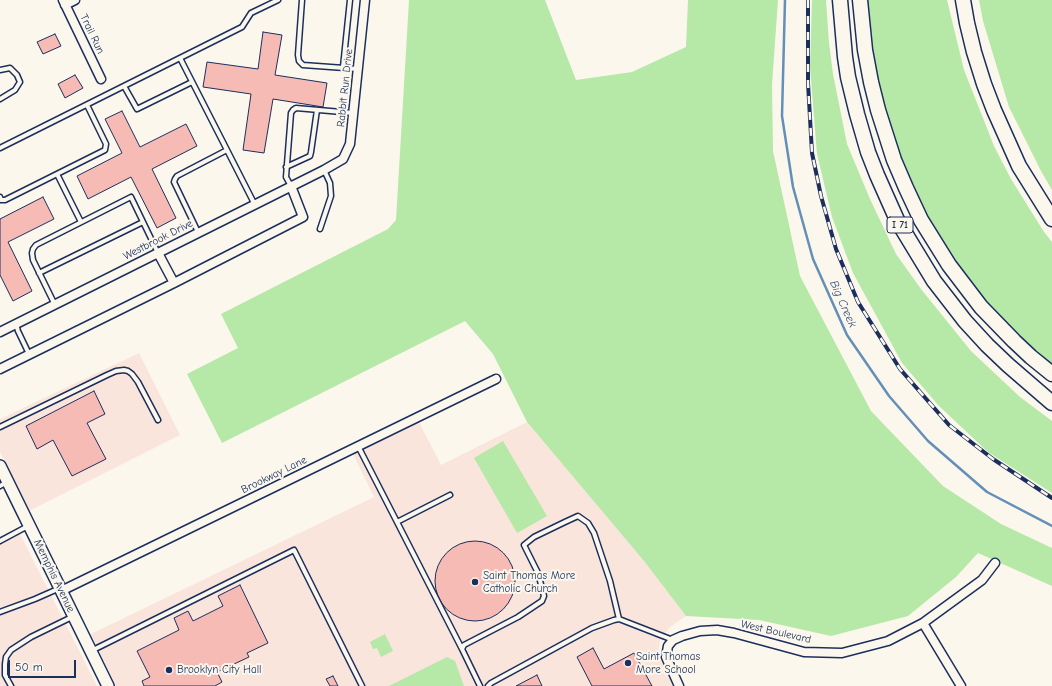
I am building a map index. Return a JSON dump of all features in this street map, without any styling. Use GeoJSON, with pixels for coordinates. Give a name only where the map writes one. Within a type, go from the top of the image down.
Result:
{"type":"FeatureCollection","features":[{"type":"Feature","properties":{"kind":"highway","name":"I 71"},"geometry":{"type":"LineString","coordinates":[[840,0],[845,57],[857,114],[868,152],[897,220],[934,281],[965,321],[987,345],[1052,403]]}},
{"type":"Feature","properties":{"kind":"highway"},"geometry":{"type":"LineString","coordinates":[[860,0],[864,50],[878,110],[894,160],[921,220],[949,265],[981,307],[1014,341],[1052,374]]}},
{"type":"Feature","properties":{"kind":"highway"},"geometry":{"type":"LineString","coordinates":[[963,0],[974,52],[994,110],[1019,166],[1052,219]]}},
{"type":"Feature","properties":{"kind":"main road","name":"Memphis Avenue"},"geometry":{"type":"LineString","coordinates":[[0,466],[4,484],[29,526],[108,686]]}},
{"type":"Feature","properties":{"kind":"street"},"geometry":{"type":"LineString","coordinates":[[64,2],[75,0]]}},
{"type":"Feature","properties":{"kind":"street","name":"Rabbit Run Drive"},"geometry":{"type":"LineString","coordinates":[[326,169],[343,159],[350,144],[365,0]]}},
{"type":"Feature","properties":{"kind":"street","name":"Trail Run"},"geometry":{"type":"LineString","coordinates":[[64,2],[102,79]]}},
{"type":"Feature","properties":{"kind":"street","name":"Westbrook Drive"},"geometry":{"type":"LineString","coordinates":[[0,332],[326,169]]}},
{"type":"Feature","properties":{"kind":"street"},"geometry":{"type":"LineString","coordinates":[[0,369],[303,217],[291,186]]}},
{"type":"Feature","properties":{"kind":"street"},"geometry":{"type":"LineString","coordinates":[[158,253],[174,283]]}},
{"type":"Feature","properties":{"kind":"street","name":"Brookway Lane"},"geometry":{"type":"LineString","coordinates":[[61,589],[496,380]]}},
{"type":"Feature","properties":{"kind":"street","name":"West Boulevard"},"geometry":{"type":"LineString","coordinates":[[673,640],[700,631],[717,630],[734,633],[804,652],[842,653],[888,641],[923,623],[982,580],[995,563]]}},
{"type":"Feature","properties":{"kind":"street"},"geometry":{"type":"LineString","coordinates":[[923,623],[961,686]]}},
{"type":"Feature","properties":{"kind":"street"},"geometry":{"type":"LineString","coordinates":[[673,640],[668,646],[666,657],[679,686]]}},
{"type":"Feature","properties":{"kind":"lane"},"geometry":{"type":"LineString","coordinates":[[0,148],[242,27],[251,14],[278,0]]}},
{"type":"Feature","properties":{"kind":"lane"},"geometry":{"type":"LineString","coordinates":[[302,0],[298,55],[299,61],[303,65],[358,69]]}},
{"type":"Feature","properties":{"kind":"lane"},"geometry":{"type":"LineString","coordinates":[[344,68],[350,0]]}},
{"type":"Feature","properties":{"kind":"lane"},"geometry":{"type":"LineString","coordinates":[[180,58],[255,204]]}},
{"type":"Feature","properties":{"kind":"lane"},"geometry":{"type":"LineString","coordinates":[[0,70],[10,68],[17,75],[20,82],[15,90],[0,99]]}},
{"type":"Feature","properties":{"kind":"lane"},"geometry":{"type":"LineString","coordinates":[[124,86],[137,110],[192,82]]}},
{"type":"Feature","properties":{"kind":"lane"},"geometry":{"type":"LineString","coordinates":[[0,197],[1,200],[5,200],[105,150],[106,144],[86,105]]}},
{"type":"Feature","properties":{"kind":"lane"},"geometry":{"type":"LineString","coordinates":[[291,186],[286,178],[286,167],[291,113],[293,110],[296,108],[353,113]]}},
{"type":"Feature","properties":{"kind":"lane"},"geometry":{"type":"LineString","coordinates":[[286,167],[310,156],[317,110]]}},
{"type":"Feature","properties":{"kind":"lane"},"geometry":{"type":"LineString","coordinates":[[198,232],[174,182],[175,178],[227,150]]}},
{"type":"Feature","properties":{"kind":"lane"},"geometry":{"type":"LineString","coordinates":[[320,229],[332,196],[326,169]]}},
{"type":"Feature","properties":{"kind":"lane"},"geometry":{"type":"LineString","coordinates":[[57,174],[81,222]]}},
{"type":"Feature","properties":{"kind":"lane"},"geometry":{"type":"LineString","coordinates":[[55,305],[32,257],[33,249],[36,245],[81,222],[131,197],[158,253]]}},
{"type":"Feature","properties":{"kind":"lane"},"geometry":{"type":"LineString","coordinates":[[39,273],[143,222]]}},
{"type":"Feature","properties":{"kind":"lane"},"geometry":{"type":"LineString","coordinates":[[16,324],[29,354]]}},
{"type":"Feature","properties":{"kind":"lane"},"geometry":{"type":"LineString","coordinates":[[0,427],[107,375],[116,371],[124,370],[132,374],[138,382],[158,420]]}},
{"type":"Feature","properties":{"kind":"lane"},"geometry":{"type":"LineString","coordinates":[[358,446],[480,686]]}},
{"type":"Feature","properties":{"kind":"lane"},"geometry":{"type":"LineString","coordinates":[[397,522],[450,495]]}},
{"type":"Feature","properties":{"kind":"lane"},"geometry":{"type":"LineString","coordinates":[[462,649],[464,645],[518,617],[542,601],[544,596],[538,573],[524,545],[534,537],[578,516],[588,523],[594,533],[610,581],[619,619]]}},
{"type":"Feature","properties":{"kind":"lane"},"geometry":{"type":"LineString","coordinates":[[0,541],[29,526]]}},
{"type":"Feature","properties":{"kind":"lane"},"geometry":{"type":"LineString","coordinates":[[91,651],[294,550],[362,686]]}},
{"type":"Feature","properties":{"kind":"lane"},"geometry":{"type":"LineString","coordinates":[[0,612],[61,589]]}},
{"type":"Feature","properties":{"kind":"lane"},"geometry":{"type":"LineString","coordinates":[[11,686],[5,675],[5,664],[6,657],[11,650],[31,636],[74,616]]}},
{"type":"Feature","properties":{"kind":"lane"},"geometry":{"type":"LineString","coordinates":[[488,686],[592,628],[609,621],[619,619],[673,640]]}},
{"type":"Feature","properties":{"kind":"lane"},"geometry":{"type":"LineString","coordinates":[[0,656],[6,657]]}},
{"type":"Feature","properties":{"kind":"lane"},"geometry":{"type":"LineString","coordinates":[[0,676],[5,675]]}},
{"type":"Feature","properties":{"kind":"shaded area"},"geometry":{"type":"Polygon","coordinates":[[[139,353],[180,435],[29,511],[0,452],[0,419],[139,353]]]}},
{"type":"Feature","properties":{"kind":"shaded area"},"geometry":{"type":"Polygon","coordinates":[[[419,422],[441,465],[527,422],[644,561],[686,616],[669,628],[660,641],[658,655],[673,686],[116,686],[91,634],[374,497],[353,454],[419,422]]]}},
{"type":"Feature","properties":{"kind":"shaded area"},"geometry":{"type":"Polygon","coordinates":[[[17,528],[97,686],[0,686],[0,537],[17,528]]]}},
{"type":"Feature","properties":{"kind":"green space"},"geometry":{"type":"Polygon","coordinates":[[[409,0],[545,0],[576,80],[632,72],[686,47],[688,0],[778,0],[772,85],[773,151],[800,276],[871,411],[943,486],[1001,524],[1052,548],[1052,586],[978,553],[956,577],[908,616],[831,636],[759,620],[686,616],[644,561],[527,422],[493,354],[465,321],[222,443],[187,374],[238,348],[221,314],[388,229],[396,220],[409,0]]]}},
{"type":"Feature","properties":{"kind":"green space"},"geometry":{"type":"Polygon","coordinates":[[[812,0],[826,0],[833,74],[847,144],[870,199],[896,254],[921,289],[971,351],[1020,397],[1052,421],[1052,493],[988,452],[939,406],[902,363],[853,273],[832,217],[817,154],[810,67],[812,0]]]}},
{"type":"Feature","properties":{"kind":"green space"},"geometry":{"type":"Polygon","coordinates":[[[867,0],[947,0],[964,70],[994,146],[1011,179],[1044,232],[1052,242],[1052,365],[1004,322],[960,269],[921,209],[888,122],[874,66],[867,0]]]}},
{"type":"Feature","properties":{"kind":"green space"},"geometry":{"type":"Polygon","coordinates":[[[979,0],[1052,0],[1052,190],[1009,107],[983,21],[979,0]]]}},
{"type":"Feature","properties":{"kind":"green space"},"geometry":{"type":"Polygon","coordinates":[[[503,441],[547,516],[517,533],[474,458],[503,441]]]}},
{"type":"Feature","properties":{"kind":"green space"},"geometry":{"type":"Polygon","coordinates":[[[385,634],[393,651],[381,657],[377,648],[373,649],[370,642],[385,634]]]}},
{"type":"Feature","properties":{"kind":"green space"},"geometry":{"type":"Polygon","coordinates":[[[447,657],[455,661],[464,686],[389,686],[447,657]]]}},
{"type":"Feature","properties":{"kind":"building"},"geometry":{"type":"Polygon","coordinates":[[[263,32],[282,35],[275,75],[327,83],[323,107],[273,99],[264,153],[243,150],[251,94],[203,87],[207,62],[258,69],[263,32]]]}},
{"type":"Feature","properties":{"kind":"building"},"geometry":{"type":"Polygon","coordinates":[[[55,34],[61,46],[43,54],[37,42],[55,34]]]}},
{"type":"Feature","properties":{"kind":"building"},"geometry":{"type":"Polygon","coordinates":[[[75,75],[83,88],[65,98],[58,84],[75,75]]]}},
{"type":"Feature","properties":{"kind":"building"},"geometry":{"type":"Polygon","coordinates":[[[122,111],[140,147],[186,124],[197,146],[152,169],[176,218],[157,228],[131,177],[88,199],[77,176],[122,153],[105,119],[122,111]]]}},
{"type":"Feature","properties":{"kind":"building"},"geometry":{"type":"Polygon","coordinates":[[[43,197],[54,219],[8,242],[32,291],[13,301],[0,275],[0,219],[43,197]]]}},
{"type":"Feature","properties":{"kind":"building"},"geometry":{"type":"Polygon","coordinates":[[[94,391],[105,414],[87,423],[106,459],[72,476],[53,440],[37,449],[26,426],[94,391]]]}},
{"type":"Feature","properties":{"kind":"building","name":"Saint Thomas More Catholic Church"},"geometry":{"type":"Polygon","coordinates":[[[467,541],[483,541],[504,552],[515,573],[515,589],[504,610],[483,621],[467,621],[453,615],[446,610],[441,603],[435,589],[435,573],[441,559],[446,552],[453,547],[467,541]]]}},
{"type":"Feature","properties":{"kind":"building"},"geometry":{"type":"Polygon","coordinates":[[[240,585],[268,643],[247,653],[249,657],[217,672],[222,682],[215,686],[144,686],[142,681],[150,677],[137,651],[179,630],[174,618],[188,611],[193,621],[223,606],[218,596],[240,585]]]}},
{"type":"Feature","properties":{"kind":"building","name":"Saint Thomas More School"},"geometry":{"type":"Polygon","coordinates":[[[593,648],[604,669],[634,653],[652,686],[592,686],[577,657],[593,648]]]}},
{"type":"Feature","properties":{"kind":"building"},"geometry":{"type":"Polygon","coordinates":[[[537,675],[542,686],[516,686],[537,675]]]}},
{"type":"Feature","properties":{"kind":"building"},"geometry":{"type":"Polygon","coordinates":[[[333,676],[338,686],[330,686],[326,679],[333,676]]]}},
{"type":"Feature","properties":{"kind":"waterway","name":"Big Creek"},"geometry":{"type":"LineString","coordinates":[[785,0],[782,116],[793,187],[813,259],[847,335],[889,396],[928,441],[987,492],[1052,526]]}},
{"type":"Feature","properties":{"kind":"railway"},"geometry":{"type":"LineString","coordinates":[[808,0],[808,83],[812,153],[821,196],[836,249],[858,302],[900,369],[949,425],[993,459],[1052,498]]}},
{"type":"Feature","properties":{"kind":"place","name":"Saint Thomas More Catholic Church"},"geometry":{"type":"Point","coordinates":[475,582]}},
{"type":"Feature","properties":{"kind":"place","name":"Saint Thomas More School"},"geometry":{"type":"Point","coordinates":[628,663]}},
{"type":"Feature","properties":{"kind":"place","name":"Brooklyn City Hall"},"geometry":{"type":"Point","coordinates":[169,670]}}]}
